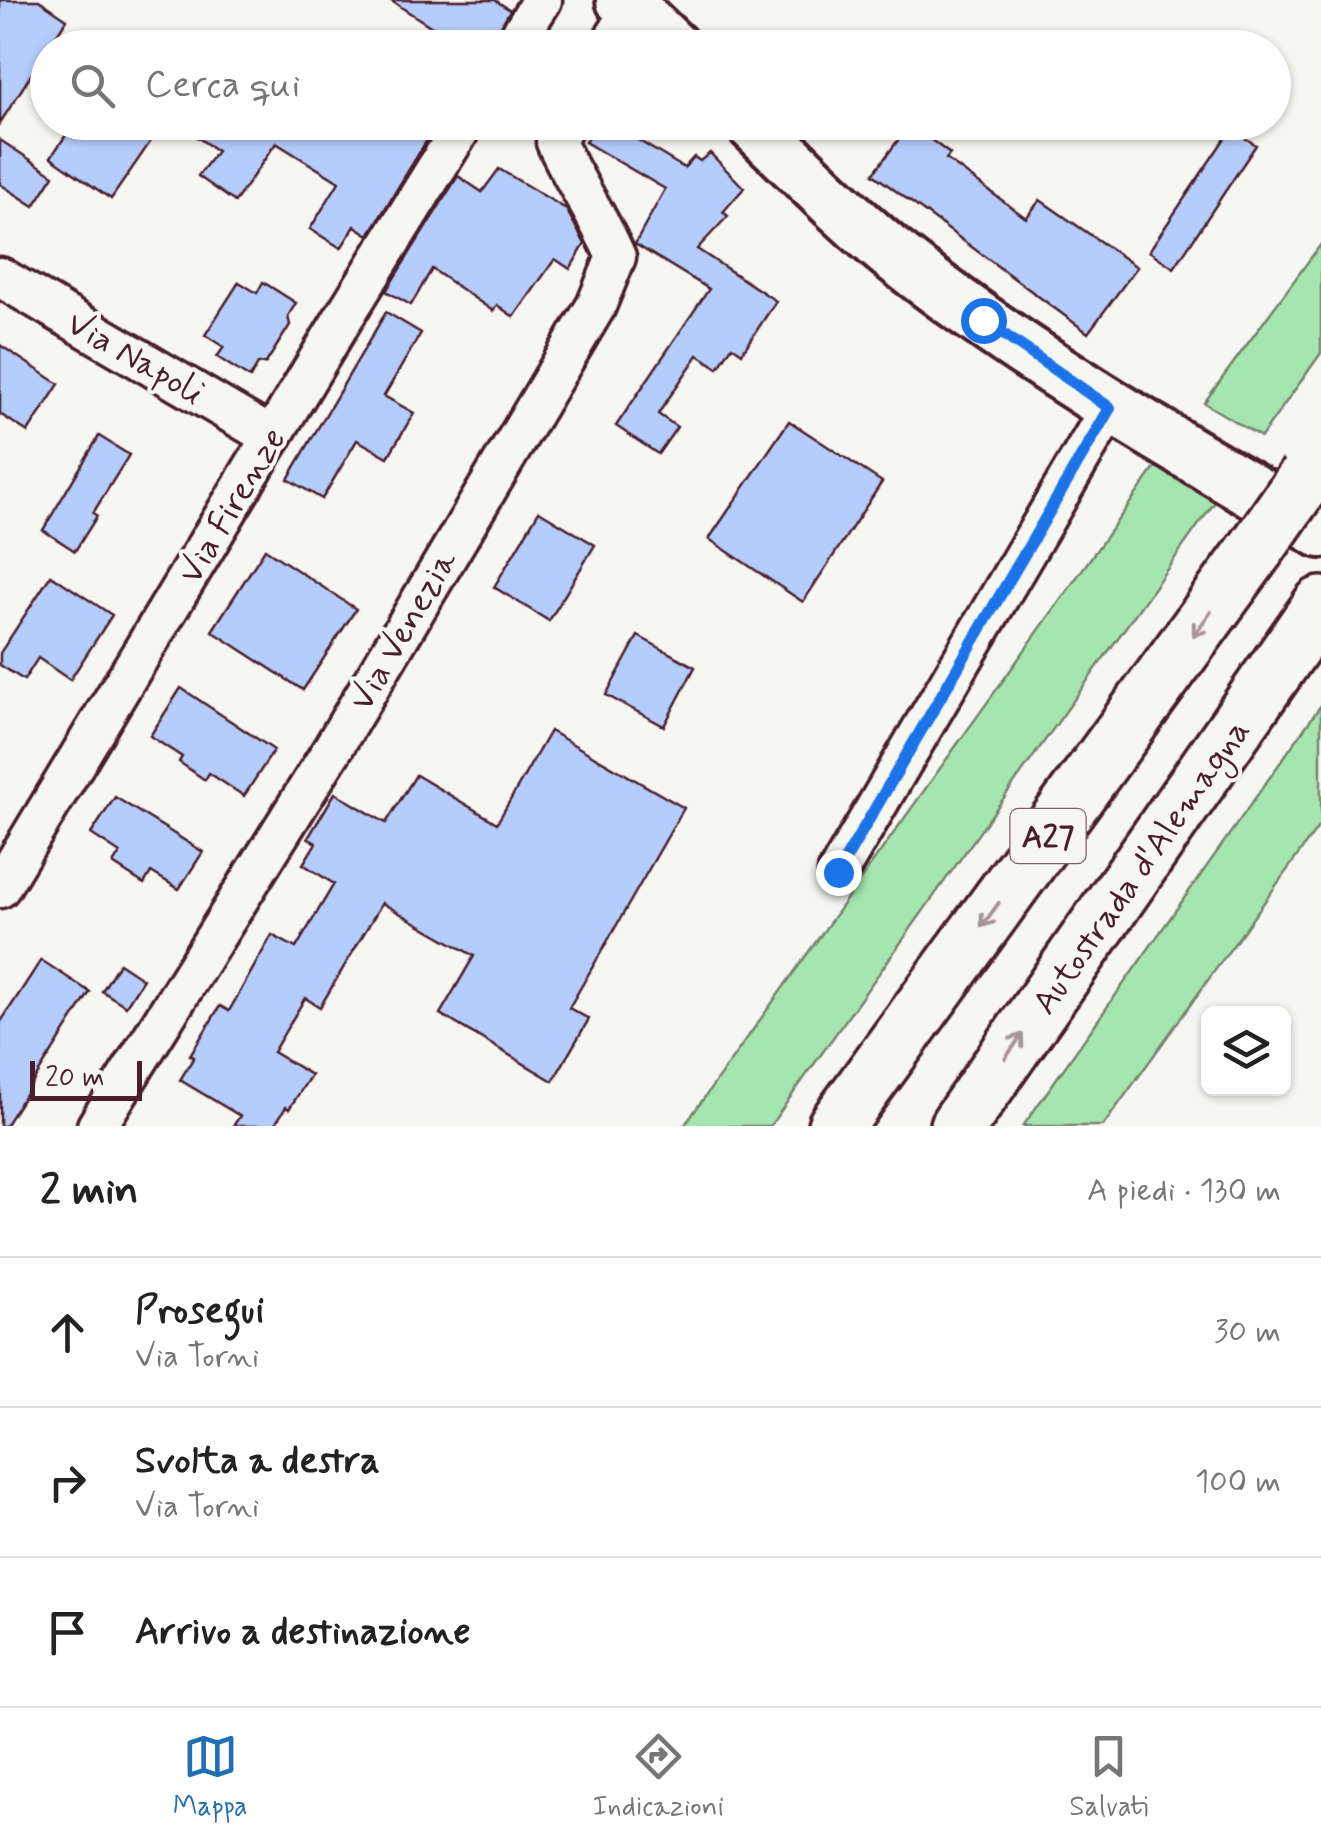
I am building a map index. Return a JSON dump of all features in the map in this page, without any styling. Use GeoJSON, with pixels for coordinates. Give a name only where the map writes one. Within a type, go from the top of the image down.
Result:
{"type":"FeatureCollection","features":[{"type":"Feature","properties":{"kind":"highway","name":"A27"},"geometry":{"type":"LineString","coordinates":[[836,1126],[1314,467]]}},
{"type":"Feature","properties":{"kind":"highway","name":"Autostrada d'Alemagna"},"geometry":{"type":"LineString","coordinates":[[958,1126],[1321,605]]}},
{"type":"Feature","properties":{"kind":"main road"},"geometry":{"type":"LineString","coordinates":[[771,140],[893,255],[1110,408],[1321,531]]}},
{"type":"Feature","properties":{"kind":"street"},"geometry":{"type":"LineString","coordinates":[[523,30],[542,0]]}},
{"type":"Feature","properties":{"kind":"street","name":"Via Firenze"},"geometry":{"type":"LineString","coordinates":[[0,888],[455,140]]}},
{"type":"Feature","properties":{"kind":"street","name":"Via Venezia"},"geometry":{"type":"LineString","coordinates":[[97,1126],[332,750],[596,306],[616,258],[601,222],[569,171],[557,140]]}},
{"type":"Feature","properties":{"kind":"street","name":"Via Napoli"},"geometry":{"type":"LineString","coordinates":[[0,277],[272,437]]}},
{"type":"Feature","properties":{"kind":"street"},"geometry":{"type":"LineString","coordinates":[[838,872],[1110,408]]}},
{"type":"Feature","properties":{"kind":"green space"},"geometry":{"type":"Polygon","coordinates":[[[1321,244],[1321,353],[1261,437],[1204,403],[1321,244]]]}},
{"type":"Feature","properties":{"kind":"green space"},"geometry":{"type":"Polygon","coordinates":[[[1163,457],[1222,492],[770,1126],[684,1126],[1163,457]]]}},
{"type":"Feature","properties":{"kind":"green space"},"geometry":{"type":"Polygon","coordinates":[[[1321,705],[1321,823],[1103,1126],[1023,1126],[1321,705]]]}},
{"type":"Feature","properties":{"kind":"building"},"geometry":{"type":"Polygon","coordinates":[[[0,0],[39,0],[67,19],[60,30],[30,30],[30,76],[0,123],[0,0]]]}},
{"type":"Feature","properties":{"kind":"building"},"geometry":{"type":"Polygon","coordinates":[[[390,0],[495,0],[510,10],[499,30],[436,30],[390,0]]]}},
{"type":"Feature","properties":{"kind":"building"},"geometry":{"type":"Polygon","coordinates":[[[0,140],[54,175],[34,206],[0,184],[0,140]]]}},
{"type":"Feature","properties":{"kind":"building"},"geometry":{"type":"Polygon","coordinates":[[[63,140],[152,140],[111,199],[51,157],[63,140]]]}},
{"type":"Feature","properties":{"kind":"building"},"geometry":{"type":"Polygon","coordinates":[[[201,140],[427,140],[369,235],[355,226],[341,248],[310,229],[339,182],[276,143],[235,202],[198,176],[217,151],[201,140]]]}},
{"type":"Feature","properties":{"kind":"building"},"geometry":{"type":"Polygon","coordinates":[[[638,140],[684,168],[694,157],[700,161],[710,153],[744,188],[723,212],[728,216],[697,249],[776,301],[742,353],[732,346],[718,368],[698,355],[658,414],[677,427],[658,454],[616,426],[709,289],[635,244],[665,189],[585,142],[638,140]]]}},
{"type":"Feature","properties":{"kind":"building"},"geometry":{"type":"Polygon","coordinates":[[[898,140],[931,140],[950,154],[946,159],[1026,218],[1040,200],[1137,267],[1088,333],[873,174],[898,140]]]}},
{"type":"Feature","properties":{"kind":"building"},"geometry":{"type":"Polygon","coordinates":[[[1224,140],[1248,140],[1256,145],[1174,268],[1149,251],[1224,140]]]}},
{"type":"Feature","properties":{"kind":"building"},"geometry":{"type":"Polygon","coordinates":[[[499,169],[566,209],[585,244],[570,269],[555,259],[514,317],[497,305],[493,311],[432,269],[411,305],[386,291],[458,176],[482,192],[499,169]]]}},
{"type":"Feature","properties":{"kind":"building"},"geometry":{"type":"Polygon","coordinates":[[[239,282],[257,293],[263,282],[296,303],[288,316],[290,325],[266,363],[258,364],[250,378],[217,357],[224,347],[205,335],[239,282]]]}},
{"type":"Feature","properties":{"kind":"building"},"geometry":{"type":"Polygon","coordinates":[[[386,312],[421,333],[384,396],[414,413],[388,457],[357,440],[322,499],[288,479],[386,312]]]}},
{"type":"Feature","properties":{"kind":"building"},"geometry":{"type":"Polygon","coordinates":[[[0,345],[59,384],[28,432],[0,414],[0,345]]]}},
{"type":"Feature","properties":{"kind":"building"},"geometry":{"type":"Polygon","coordinates":[[[789,421],[882,482],[803,602],[709,539],[789,421]]]}},
{"type":"Feature","properties":{"kind":"building"},"geometry":{"type":"Polygon","coordinates":[[[99,436],[129,455],[75,551],[43,530],[99,436]]]}},
{"type":"Feature","properties":{"kind":"building"},"geometry":{"type":"Polygon","coordinates":[[[539,511],[595,545],[549,621],[494,587],[539,511]]]}},
{"type":"Feature","properties":{"kind":"building"},"geometry":{"type":"Polygon","coordinates":[[[265,549],[356,609],[303,690],[212,631],[265,549]]]}},
{"type":"Feature","properties":{"kind":"building"},"geometry":{"type":"Polygon","coordinates":[[[51,575],[112,615],[70,680],[38,658],[24,680],[0,665],[0,653],[51,575]]]}},
{"type":"Feature","properties":{"kind":"building"},"geometry":{"type":"Polygon","coordinates":[[[638,636],[695,667],[664,726],[606,695],[638,636]]]}},
{"type":"Feature","properties":{"kind":"building"},"geometry":{"type":"Polygon","coordinates":[[[181,688],[274,750],[244,796],[209,773],[205,780],[179,762],[182,757],[150,736],[181,688]]]}},
{"type":"Feature","properties":{"kind":"building"},"geometry":{"type":"Polygon","coordinates":[[[550,731],[684,808],[569,1008],[589,1019],[553,1081],[440,1014],[474,956],[382,903],[320,1007],[305,998],[273,1052],[311,1075],[274,1126],[233,1126],[240,1116],[180,1080],[194,1057],[190,1055],[220,1006],[229,1011],[272,935],[296,948],[334,884],[303,864],[316,843],[308,838],[335,793],[386,823],[416,775],[497,823],[550,731]]]}},
{"type":"Feature","properties":{"kind":"building"},"geometry":{"type":"Polygon","coordinates":[[[115,797],[203,852],[179,889],[151,872],[144,884],[113,864],[120,853],[91,834],[115,797]]]}},
{"type":"Feature","properties":{"kind":"building"},"geometry":{"type":"Polygon","coordinates":[[[41,960],[90,992],[5,1126],[0,1126],[0,1023],[41,960]]]}},
{"type":"Feature","properties":{"kind":"building"},"geometry":{"type":"Polygon","coordinates":[[[119,963],[143,979],[126,1006],[102,991],[119,963]]]}},
{"type":"Feature","properties":{"kind":"route"},"geometry":{"type":"LineString","coordinates":[[838,872],[1110,408],[983,320]]}}]}
